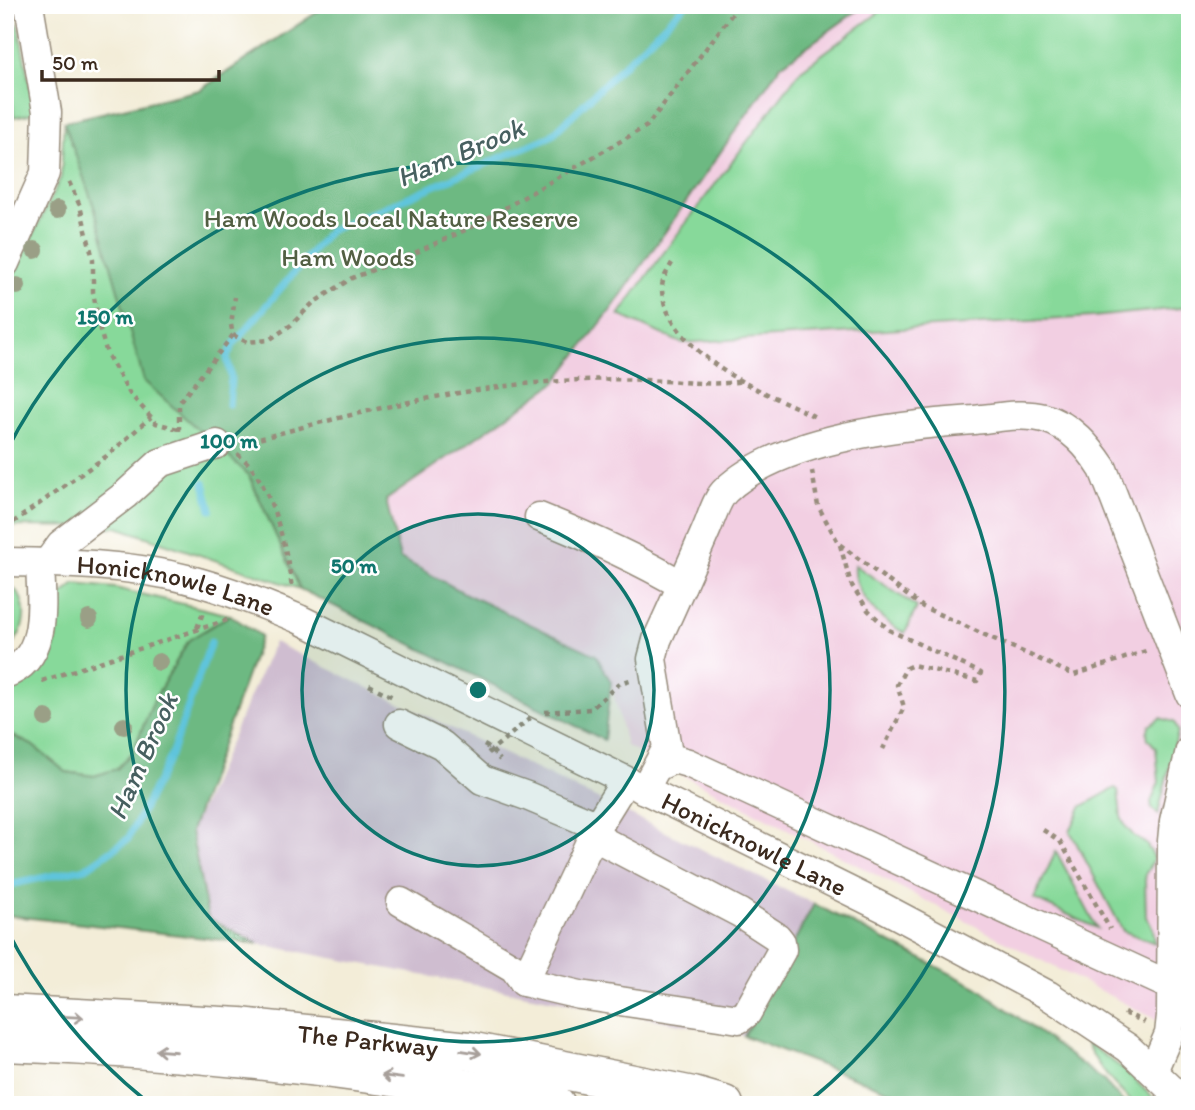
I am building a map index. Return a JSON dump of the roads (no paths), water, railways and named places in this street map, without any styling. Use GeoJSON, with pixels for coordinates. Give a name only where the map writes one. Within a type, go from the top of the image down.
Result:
{"type":"FeatureCollection","features":[{"type":"Feature","properties":{"kind":"highway","name":"The Parkway"},"geometry":{"type":"LineString","coordinates":[[5,1014],[240,1027],[469,1051],[693,1096],[724,1105]]}},
{"type":"Feature","properties":{"kind":"highway","name":"The Parkway"},"geometry":{"type":"LineString","coordinates":[[5,1042],[245,1057],[458,1085],[556,1105]]}},
{"type":"Feature","properties":{"kind":"street"},"geometry":{"type":"LineString","coordinates":[[5,263],[45,173],[47,112],[29,5]]}},
{"type":"Feature","properties":{"kind":"street"},"geometry":{"type":"LineString","coordinates":[[659,766],[667,748],[652,659],[657,640],[724,492],[747,473],[818,444],[868,432],[1017,416],[1043,418],[1066,429],[1087,445],[1103,469],[1189,688]]}},
{"type":"Feature","properties":{"kind":"street","name":"Honicknowle Lane"},"geometry":{"type":"LineString","coordinates":[[44,563],[61,544],[125,495],[160,463],[228,445]]}},
{"type":"Feature","properties":{"kind":"street"},"geometry":{"type":"LineString","coordinates":[[539,517],[642,561],[682,585]]}},
{"type":"Feature","properties":{"kind":"street","name":"Honicknowle Lane"},"geometry":{"type":"LineString","coordinates":[[5,562],[101,565],[175,577],[240,596],[299,619],[884,908],[1048,995],[1128,1048],[1188,1105]]}},
{"type":"Feature","properties":{"kind":"street"},"geometry":{"type":"LineString","coordinates":[[5,674],[24,663],[38,642],[44,563]]}},
{"type":"Feature","properties":{"kind":"street"},"geometry":{"type":"LineString","coordinates":[[399,724],[442,746],[482,780],[527,796],[595,831],[740,913],[777,937],[782,950],[747,1013],[739,1019],[580,995],[524,982],[514,968],[401,902]]}},
{"type":"Feature","properties":{"kind":"street"},"geometry":{"type":"LineString","coordinates":[[1153,1071],[1169,1034],[1172,841],[1190,750]]}},
{"type":"Feature","properties":{"kind":"street"},"geometry":{"type":"LineString","coordinates":[[524,982],[595,831],[634,785],[659,766],[674,759],[688,763],[1171,986]]}},
{"type":"Feature","properties":{"kind":"waterway","name":"Ham Brook"},"geometry":{"type":"LineString","coordinates":[[229,405],[231,378],[227,357],[233,345],[329,231],[551,136],[685,5]]}},
{"type":"Feature","properties":{"kind":"waterway"},"geometry":{"type":"LineString","coordinates":[[204,483],[211,510]]}},
{"type":"Feature","properties":{"kind":"waterway","name":"Ham Brook"},"geometry":{"type":"LineString","coordinates":[[5,886],[86,868],[128,839],[171,755],[211,642]]}},
{"type":"Feature","properties":{"kind":"park label","name":"Ham Woods Local Nature Reserve"},"geometry":{"type":"Point","coordinates":[391,218]}},
{"type":"Feature","properties":{"kind":"park label","name":"Ham Woods"},"geometry":{"type":"Point","coordinates":[348,257]}}]}
